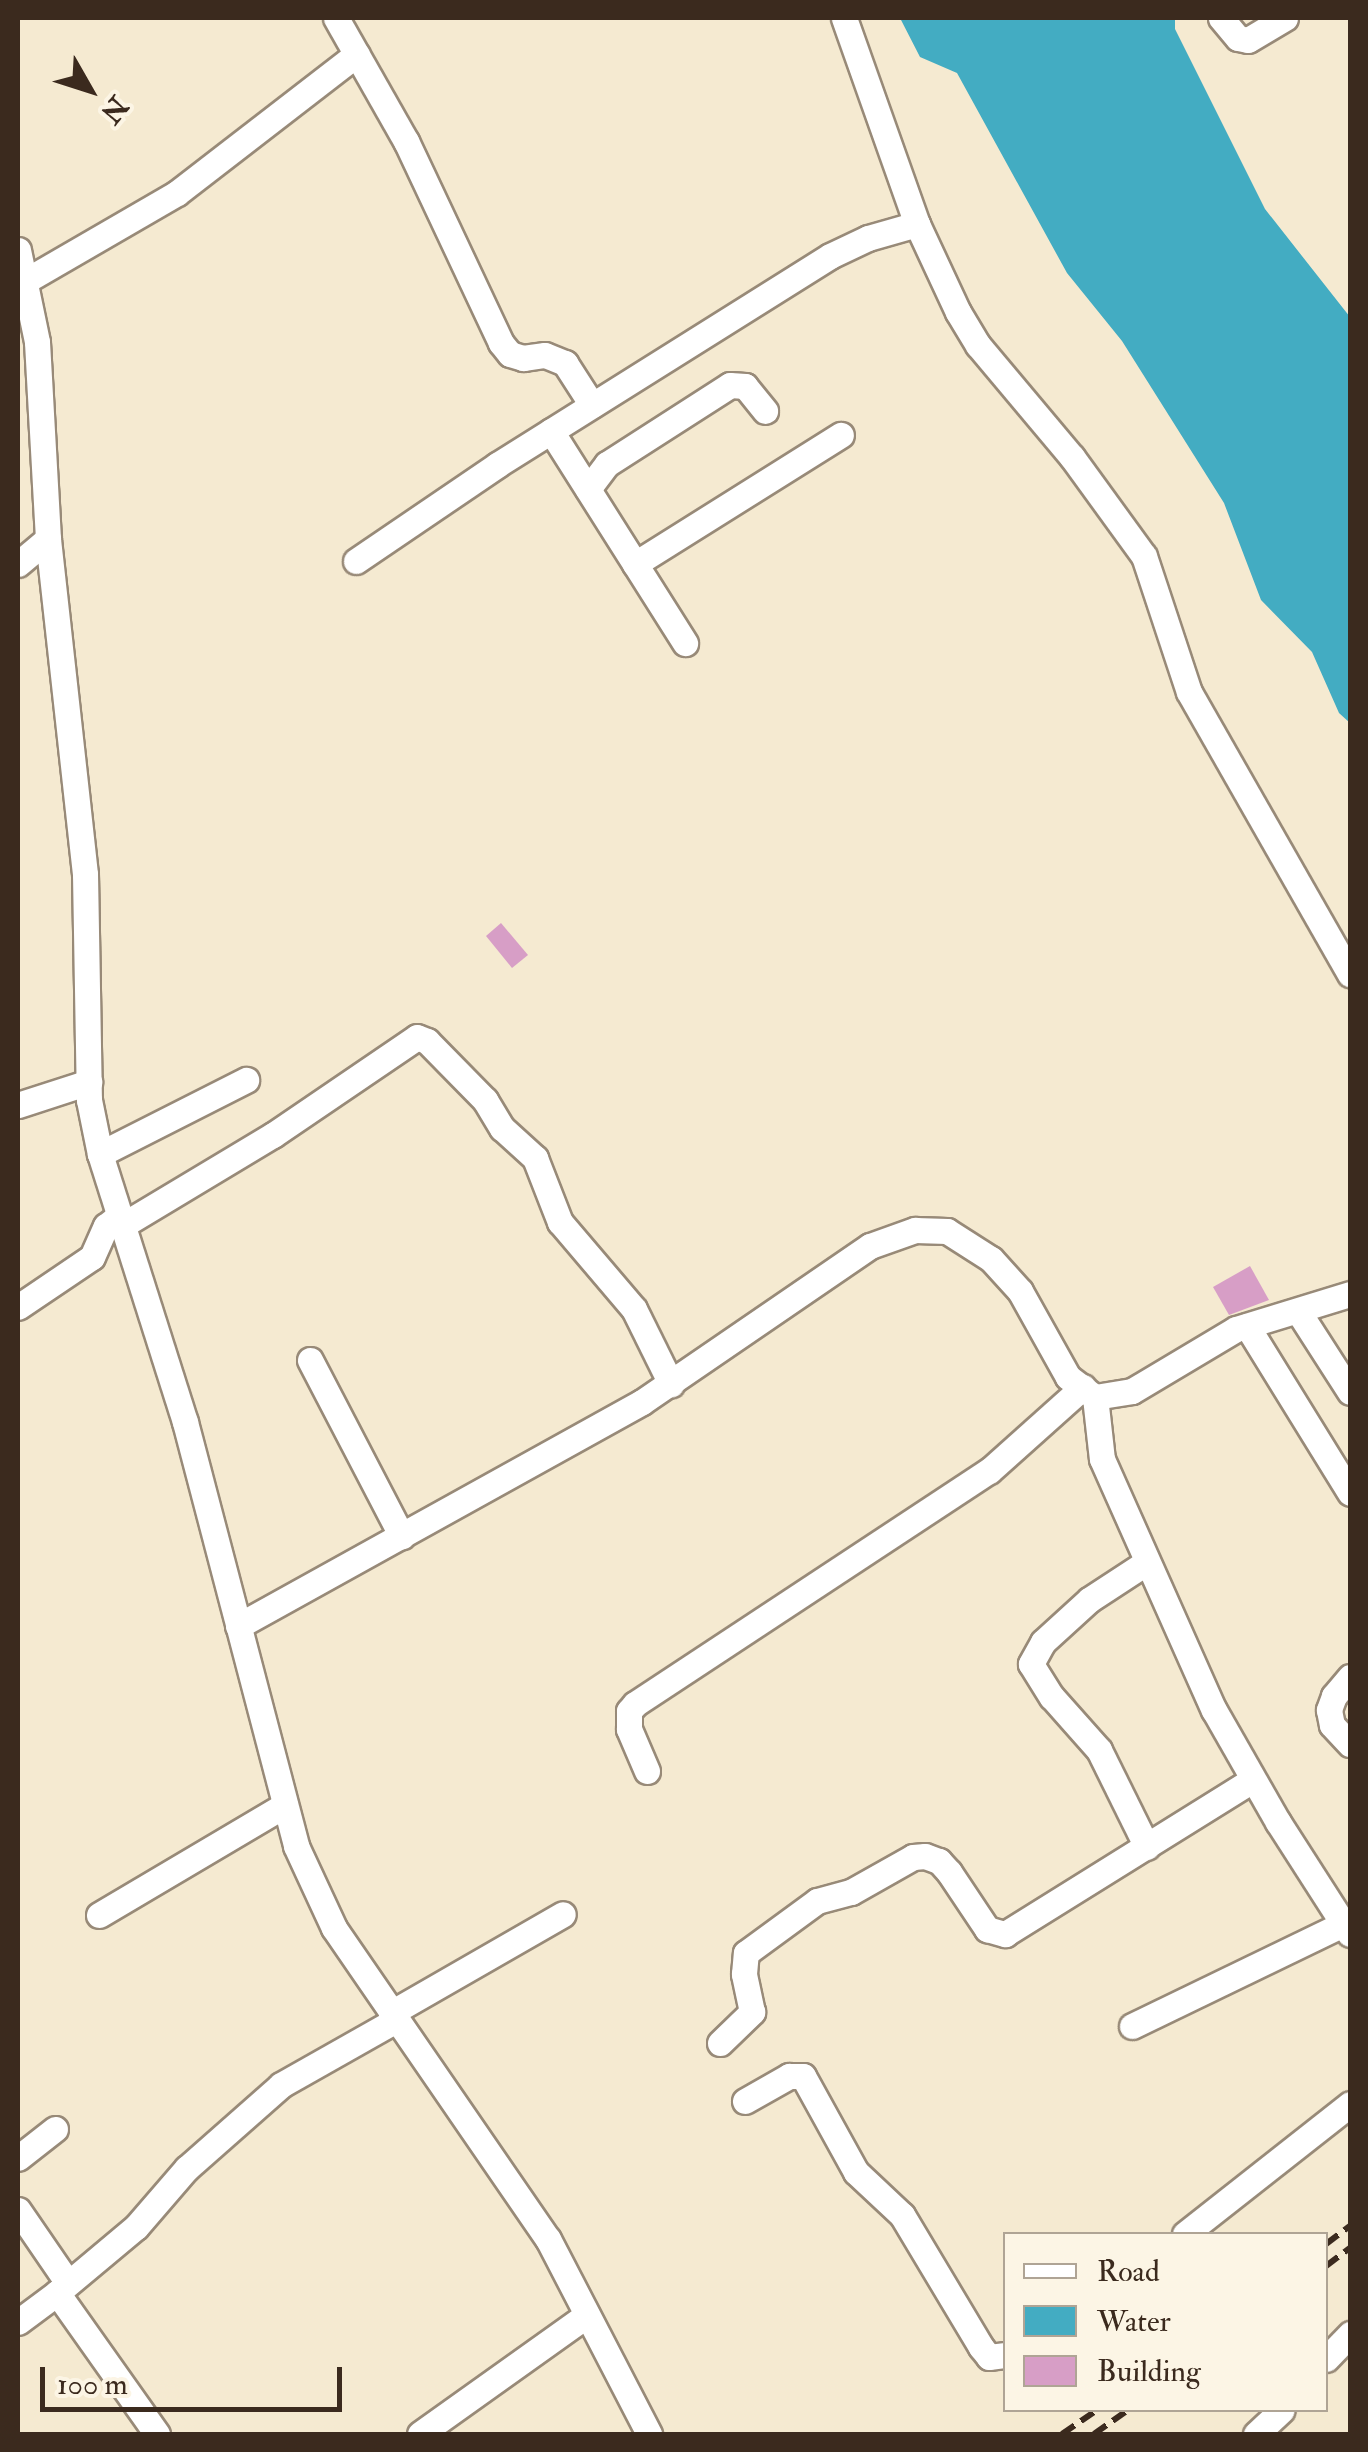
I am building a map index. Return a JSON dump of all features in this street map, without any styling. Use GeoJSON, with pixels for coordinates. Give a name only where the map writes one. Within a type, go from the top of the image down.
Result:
{"type":"FeatureCollection","features":[{"type":"Feature","properties":{"kind":"street"},"geometry":{"type":"LineString","coordinates":[[336,18],[406,140],[501,342],[510,354],[523,358],[544,355],[565,362],[592,405]]}},
{"type":"Feature","properties":{"kind":"street"},"geometry":{"type":"LineString","coordinates":[[844,18],[917,224],[958,312],[978,344],[1072,456],[1144,556],[1189,692],[1350,974]]}},
{"type":"Feature","properties":{"kind":"street"},"geometry":{"type":"LineString","coordinates":[[1220,18],[1238,38],[1248,40],[1285,18]]}},
{"type":"Feature","properties":{"kind":"street"},"geometry":{"type":"LineString","coordinates":[[27,280],[177,193],[357,54]]}},
{"type":"Feature","properties":{"kind":"street"},"geometry":{"type":"LineString","coordinates":[[356,560],[551,431],[830,256],[868,238],[917,224]]}},
{"type":"Feature","properties":{"kind":"street"},"geometry":{"type":"LineString","coordinates":[[18,250],[37,342],[48,539],[85,874],[89,1082],[100,1154],[185,1422],[285,1805],[315,1890],[394,2017],[548,2239],[649,2434]]}},
{"type":"Feature","properties":{"kind":"street"},"geometry":{"type":"LineString","coordinates":[[588,489],[607,464],[730,385],[745,386],[765,411]]}},
{"type":"Feature","properties":{"kind":"street"},"geometry":{"type":"LineString","coordinates":[[551,431],[685,643]]}},
{"type":"Feature","properties":{"kind":"street"},"geometry":{"type":"LineString","coordinates":[[635,564],[841,435]]}},
{"type":"Feature","properties":{"kind":"street"},"geometry":{"type":"LineString","coordinates":[[18,564],[48,539]]}},
{"type":"Feature","properties":{"kind":"street"},"geometry":{"type":"LineString","coordinates":[[18,1307],[92,1257],[106,1226],[273,1136],[417,1038],[427,1041],[485,1100],[502,1128],[534,1158],[560,1222],[634,1309],[670,1384]]}},
{"type":"Feature","properties":{"kind":"street"},"geometry":{"type":"LineString","coordinates":[[100,1154],[246,1080]]}},
{"type":"Feature","properties":{"kind":"street"},"geometry":{"type":"LineString","coordinates":[[18,1104],[89,1082]]}},
{"type":"Feature","properties":{"kind":"street"},"geometry":{"type":"LineString","coordinates":[[238,1626],[670,1384],[870,1246],[915,1230],[947,1231],[991,1259],[1020,1291],[1068,1376],[1089,1392],[1132,1392],[1208,1343],[1247,1326],[1350,1294]]}},
{"type":"Feature","properties":{"kind":"street"},"geometry":{"type":"LineString","coordinates":[[1298,1311],[1350,1392]]}},
{"type":"Feature","properties":{"kind":"street"},"geometry":{"type":"LineString","coordinates":[[1247,1326],[1350,1493]]}},
{"type":"Feature","properties":{"kind":"street"},"geometry":{"type":"LineString","coordinates":[[310,1360],[402,1537]]}},
{"type":"Feature","properties":{"kind":"street"},"geometry":{"type":"LineString","coordinates":[[1089,1392],[1102,1459],[1214,1710],[1252,1780],[1347,1929],[1132,2026]]}},
{"type":"Feature","properties":{"kind":"street"},"geometry":{"type":"LineString","coordinates":[[648,1771],[629,1729],[629,1711],[635,1704],[990,1471],[1089,1392]]}},
{"type":"Feature","properties":{"kind":"street"},"geometry":{"type":"LineString","coordinates":[[1147,1562],[1089,1600],[1043,1642],[1031,1664],[1052,1696],[1099,1750],[1148,1846]]}},
{"type":"Feature","properties":{"kind":"street"},"geometry":{"type":"LineString","coordinates":[[1350,1677],[1334,1696],[1329,1710],[1332,1725],[1350,1744]]}},
{"type":"Feature","properties":{"kind":"street"},"geometry":{"type":"LineString","coordinates":[[720,2043],[752,2012],[744,1974],[746,1953],[817,1901],[851,1892],[913,1857],[925,1856],[939,1861],[950,1872],[987,1930],[1005,1934],[1252,1780]]}},
{"type":"Feature","properties":{"kind":"street"},"geometry":{"type":"LineString","coordinates":[[99,1915],[285,1805]]}},
{"type":"Feature","properties":{"kind":"street"},"geometry":{"type":"LineString","coordinates":[[18,2322],[136,2227],[187,2168],[281,2085],[563,1914]]}},
{"type":"Feature","properties":{"kind":"street"},"geometry":{"type":"LineString","coordinates":[[745,2101],[789,2076],[803,2076],[856,2172],[902,2215],[981,2348],[989,2356],[1003,2355]]}},
{"type":"Feature","properties":{"kind":"street"},"geometry":{"type":"LineString","coordinates":[[1189,2232],[1350,2104]]}},
{"type":"Feature","properties":{"kind":"street"},"geometry":{"type":"LineString","coordinates":[[18,2158],[56,2129]]}},
{"type":"Feature","properties":{"kind":"street"},"geometry":{"type":"LineString","coordinates":[[18,2210],[62,2288],[156,2434]]}},
{"type":"Feature","properties":{"kind":"street"},"geometry":{"type":"LineString","coordinates":[[420,2434],[588,2315]]}},
{"type":"Feature","properties":{"kind":"street"},"geometry":{"type":"LineString","coordinates":[[1328,2357],[1350,2334]]}},
{"type":"Feature","properties":{"kind":"street"},"geometry":{"type":"LineString","coordinates":[[1256,2434],[1280,2412]]}},
{"type":"Feature","properties":{"kind":"water"},"geometry":{"type":"Polygon","coordinates":[[[900,18],[1175,18],[1175,29],[1265,209],[1350,317],[1350,723],[1339,713],[1312,652],[1261,600],[1224,503],[1122,341],[1067,273],[957,73],[920,57],[900,18]]]}},
{"type":"Feature","properties":{"kind":"building"},"geometry":{"type":"Polygon","coordinates":[[[501,923],[528,955],[512,968],[486,936],[501,923]]]}},
{"type":"Feature","properties":{"kind":"building"},"geometry":{"type":"Polygon","coordinates":[[[1250,1266],[1269,1300],[1229,1315],[1213,1287],[1250,1266]]]}},
{"type":"Feature","properties":{"kind":"railway"},"geometry":{"type":"LineString","coordinates":[[1328,2242],[1350,2226]]}},
{"type":"Feature","properties":{"kind":"railway"},"geometry":{"type":"LineString","coordinates":[[1328,2264],[1350,2248]]}},
{"type":"Feature","properties":{"kind":"railway"},"geometry":{"type":"LineString","coordinates":[[1062,2434],[1094,2412]]}},
{"type":"Feature","properties":{"kind":"railway"},"geometry":{"type":"LineString","coordinates":[[1094,2434],[1125,2412]]}}]}
